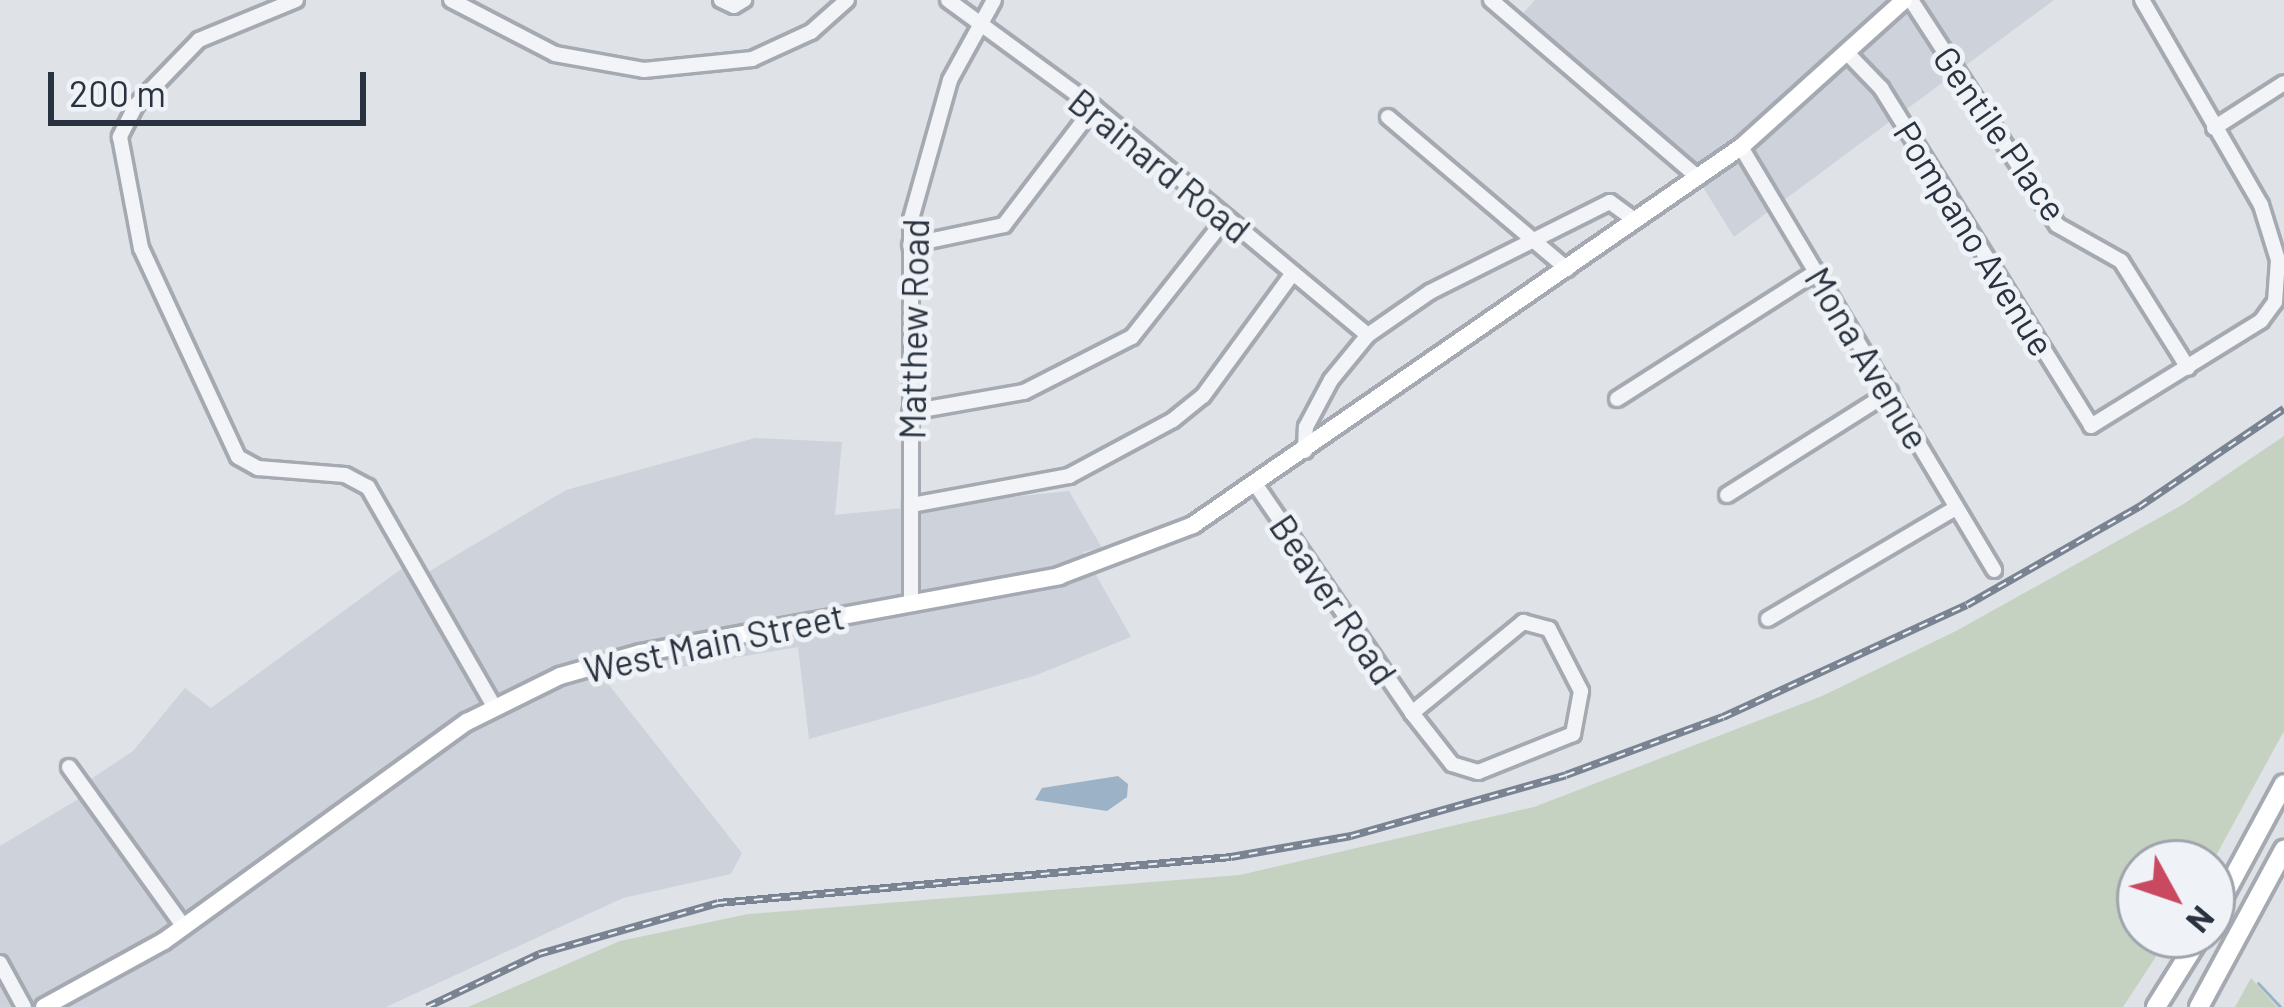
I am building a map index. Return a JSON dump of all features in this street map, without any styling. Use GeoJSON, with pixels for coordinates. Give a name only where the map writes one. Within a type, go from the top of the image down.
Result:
{"type":"FeatureCollection","features":[{"type":"Feature","properties":{"kind":"highway"},"geometry":{"type":"LineString","coordinates":[[2236,873],[2284,784]]}},
{"type":"Feature","properties":{"kind":"highway"},"geometry":{"type":"LineString","coordinates":[[2199,1007],[2284,850]]}},
{"type":"Feature","properties":{"kind":"highway"},"geometry":{"type":"LineString","coordinates":[[2160,1007],[2188,959]]}},
{"type":"Feature","properties":{"kind":"main road","name":"West Main Street"},"geometry":{"type":"LineString","coordinates":[[44,1007],[184,927],[494,706],[627,656],[910,603],[1128,555],[1256,485],[1741,147],[1850,56],[1907,0]]}},
{"type":"Feature","properties":{"kind":"street"},"geometry":{"type":"LineString","coordinates":[[296,0],[199,40],[136,105],[120,136],[141,248],[238,457],[258,468],[346,475],[368,487],[494,706]]}},
{"type":"Feature","properties":{"kind":"street"},"geometry":{"type":"LineString","coordinates":[[451,0],[555,54],[644,70],[752,59],[811,32],[847,0]]}},
{"type":"Feature","properties":{"kind":"street"},"geometry":{"type":"LineString","coordinates":[[721,0],[734,6],[744,0]]}},
{"type":"Feature","properties":{"kind":"street","name":"Brainard Road"},"geometry":{"type":"LineString","coordinates":[[948,0],[1094,107],[1368,335]]}},
{"type":"Feature","properties":{"kind":"street","name":"Matthew Road"},"geometry":{"type":"LineString","coordinates":[[910,603],[910,245],[938,116],[976,22],[994,0]]}},
{"type":"Feature","properties":{"kind":"street"},"geometry":{"type":"LineString","coordinates":[[1491,0],[1696,176]]}},
{"type":"Feature","properties":{"kind":"street","name":"Gentile Place"},"geometry":{"type":"LineString","coordinates":[[1907,0],[2056,225],[2121,261],[2188,368]]}},
{"type":"Feature","properties":{"kind":"street"},"geometry":{"type":"LineString","coordinates":[[2142,0],[2261,205],[2278,260],[2275,302],[2261,320],[2188,368]]}},
{"type":"Feature","properties":{"kind":"street","name":"Pompano Avenue"},"geometry":{"type":"LineString","coordinates":[[1850,56],[1881,88],[2091,426],[2188,368]]}},
{"type":"Feature","properties":{"kind":"street"},"geometry":{"type":"LineString","coordinates":[[2215,128],[2284,82]]}},
{"type":"Feature","properties":{"kind":"street"},"geometry":{"type":"LineString","coordinates":[[910,245],[1004,226],[1094,107]]}},
{"type":"Feature","properties":{"kind":"street"},"geometry":{"type":"LineString","coordinates":[[1388,117],[1538,238],[1568,269]]}},
{"type":"Feature","properties":{"kind":"street","name":"Mona Avenue"},"geometry":{"type":"LineString","coordinates":[[1741,147],[1994,570]]}},
{"type":"Feature","properties":{"kind":"street"},"geometry":{"type":"LineString","coordinates":[[1305,451],[1306,427],[1330,380],[1368,335],[1430,292],[1610,202],[1636,221]]}},
{"type":"Feature","properties":{"kind":"street"},"geometry":{"type":"LineString","coordinates":[[910,412],[1024,392],[1132,337],[1226,218]]}},
{"type":"Feature","properties":{"kind":"street"},"geometry":{"type":"LineString","coordinates":[[1617,399],[1817,271]]}},
{"type":"Feature","properties":{"kind":"street"},"geometry":{"type":"LineString","coordinates":[[911,505],[1069,476],[1166,424],[1203,396],[1293,273]]}},
{"type":"Feature","properties":{"kind":"street"},"geometry":{"type":"LineString","coordinates":[[1726,494],[1890,392]]}},
{"type":"Feature","properties":{"kind":"street","name":"Beaver Road"},"geometry":{"type":"LineString","coordinates":[[1256,485],[1412,713],[1452,764],[1478,772],[1573,734],[1581,691],[1549,629],[1522,622],[1412,713]]}},
{"type":"Feature","properties":{"kind":"street"},"geometry":{"type":"LineString","coordinates":[[1768,619],[1956,508]]}},
{"type":"Feature","properties":{"kind":"street"},"geometry":{"type":"LineString","coordinates":[[69,767],[184,927]]}},
{"type":"Feature","properties":{"kind":"street"},"geometry":{"type":"LineString","coordinates":[[0,963],[24,1007]]}},
{"type":"Feature","properties":{"kind":"shaded area"},"geometry":{"type":"Polygon","coordinates":[[[1535,0],[2054,0],[1734,237],[1696,176],[1516,21],[1535,0]]]}},
{"type":"Feature","properties":{"kind":"shaded area"},"geometry":{"type":"Polygon","coordinates":[[[755,438],[842,442],[835,515],[1069,491],[1102,548],[1083,552],[1131,637],[1034,676],[809,739],[798,647],[605,680],[742,853],[731,874],[623,898],[386,1007],[0,1007],[0,846],[95,789],[91,779],[133,751],[185,688],[211,708],[404,567],[413,581],[566,490],[755,438]]]}},
{"type":"Feature","properties":{"kind":"green space"},"geometry":{"type":"Polygon","coordinates":[[[2284,436],[2284,731],[2225,839],[2116,839],[2116,959],[2154,959],[2123,1007],[468,1007],[620,941],[748,914],[1240,875],[1534,807],[1822,696],[1956,631],[2182,505],[2284,436]]]}},
{"type":"Feature","properties":{"kind":"green space"},"geometry":{"type":"Polygon","coordinates":[[[2251,978],[2277,1007],[2235,1007],[2251,978]]]}},
{"type":"Feature","properties":{"kind":"water"},"geometry":{"type":"Polygon","coordinates":[[[1118,776],[1128,784],[1127,797],[1107,811],[1035,800],[1042,788],[1118,776]]]}},
{"type":"Feature","properties":{"kind":"waterway"},"geometry":{"type":"LineString","coordinates":[[2258,983],[2280,1007]]}},
{"type":"Feature","properties":{"kind":"railway"},"geometry":{"type":"LineString","coordinates":[[427,1007],[539,954],[718,903],[1231,857],[1351,836],[1566,775],[1723,717],[1967,605],[2139,507],[2284,409]]}}]}
